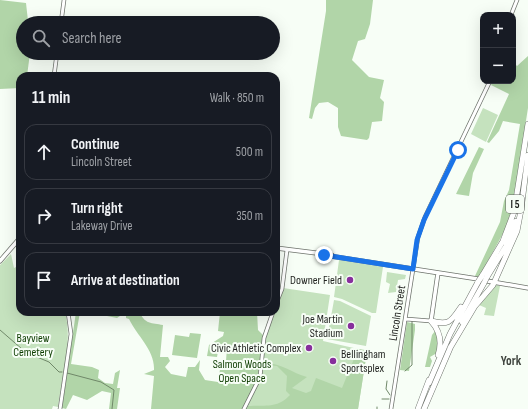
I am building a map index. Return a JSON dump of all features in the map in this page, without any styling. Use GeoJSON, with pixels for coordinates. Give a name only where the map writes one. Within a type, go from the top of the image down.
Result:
{"type":"FeatureCollection","features":[{"type":"Feature","properties":{"kind":"highway","name":"I 5"},"geometry":{"type":"LineString","coordinates":[[424,409],[465,316],[503,241],[514,212],[528,124]]}},
{"type":"Feature","properties":{"kind":"highway","name":"I 5"},"geometry":{"type":"LineString","coordinates":[[418,409],[450,334],[473,292],[483,280],[511,235],[520,205],[528,156]]}},
{"type":"Feature","properties":{"kind":"highway"},"geometry":{"type":"LineString","coordinates":[[450,348],[475,306],[494,282],[517,231],[525,181]]}},
{"type":"Feature","properties":{"kind":"highway"},"geometry":{"type":"LineString","coordinates":[[431,321],[441,324],[450,321],[473,292]]}},
{"type":"Feature","properties":{"kind":"highway"},"geometry":{"type":"LineString","coordinates":[[428,383],[440,345],[439,334],[431,321]]}},
{"type":"Feature","properties":{"kind":"main road"},"geometry":{"type":"LineString","coordinates":[[0,262],[16,243]]}},
{"type":"Feature","properties":{"kind":"main road"},"geometry":{"type":"LineString","coordinates":[[280,249],[528,287]]}},
{"type":"Feature","properties":{"kind":"main road"},"geometry":{"type":"LineString","coordinates":[[431,321],[438,273]]}},
{"type":"Feature","properties":{"kind":"main road"},"geometry":{"type":"LineString","coordinates":[[436,284],[439,279],[448,274]]}},
{"type":"Feature","properties":{"kind":"street"},"geometry":{"type":"LineString","coordinates":[[62,16],[64,0]]}},
{"type":"Feature","properties":{"kind":"street"},"geometry":{"type":"LineString","coordinates":[[513,12],[517,0]]}},
{"type":"Feature","properties":{"kind":"street"},"geometry":{"type":"LineString","coordinates":[[55,72],[56,60]]}},
{"type":"Feature","properties":{"kind":"street","name":"Lincoln Street"},"geometry":{"type":"LineString","coordinates":[[391,409],[418,237],[489,84]]}},
{"type":"Feature","properties":{"kind":"street"},"geometry":{"type":"LineString","coordinates":[[280,294],[287,250]]}},
{"type":"Feature","properties":{"kind":"street"},"geometry":{"type":"LineString","coordinates":[[60,409],[70,334],[68,316]]}},
{"type":"Feature","properties":{"kind":"street"},"geometry":{"type":"LineString","coordinates":[[244,409],[259,379],[264,338],[272,316]]}},
{"type":"Feature","properties":{"kind":"street"},"geometry":{"type":"LineString","coordinates":[[406,319],[431,321]]}},
{"type":"Feature","properties":{"kind":"green space"},"geometry":{"type":"Polygon","coordinates":[[[0,0],[26,3],[27,16],[16,16],[16,60],[29,60],[28,72],[16,72],[16,88],[0,89],[0,0]]]}},
{"type":"Feature","properties":{"kind":"green space"},"geometry":{"type":"Polygon","coordinates":[[[326,0],[373,0],[370,24],[365,39],[358,41],[352,60],[369,77],[384,80],[380,98],[384,102],[382,121],[372,122],[369,138],[367,140],[341,136],[338,127],[338,108],[328,102],[319,103],[315,108],[312,119],[309,118],[326,11],[326,0]]]}},
{"type":"Feature","properties":{"kind":"green space"},"geometry":{"type":"Polygon","coordinates":[[[528,56],[528,108],[512,209],[505,230],[479,277],[475,276],[500,222],[504,201],[509,190],[520,124],[503,121],[499,131],[489,143],[487,142],[509,94],[491,85],[516,84],[516,65],[517,66],[528,56]]]}},
{"type":"Feature","properties":{"kind":"green space"},"geometry":{"type":"Polygon","coordinates":[[[483,108],[498,115],[486,142],[471,134],[483,108]]]}},
{"type":"Feature","properties":{"kind":"green space"},"geometry":{"type":"Polygon","coordinates":[[[479,147],[484,149],[473,173],[469,196],[456,194],[479,147]]]}},
{"type":"Feature","properties":{"kind":"green space","name":"Bayview Cemetery"},"geometry":{"type":"Polygon","coordinates":[[[11,254],[14,268],[16,267],[16,316],[66,316],[68,335],[66,360],[58,407],[53,406],[52,409],[0,409],[0,265],[11,254]]]}},
{"type":"Feature","properties":{"kind":"green space"},"geometry":{"type":"Polygon","coordinates":[[[339,260],[383,267],[376,313],[372,313],[342,299],[334,297],[339,260]]]}},
{"type":"Feature","properties":{"kind":"green space"},"geometry":{"type":"Polygon","coordinates":[[[387,272],[406,275],[405,279],[398,280],[396,292],[388,293],[390,284],[386,282],[387,272]]]}},
{"type":"Feature","properties":{"kind":"green space"},"geometry":{"type":"Polygon","coordinates":[[[496,285],[500,286],[494,316],[484,315],[486,308],[479,305],[496,285]]]}},
{"type":"Feature","properties":{"kind":"green space","name":"Civic Athletic Complex"},"geometry":{"type":"Polygon","coordinates":[[[283,288],[330,295],[323,341],[367,351],[358,409],[245,409],[260,380],[266,335],[273,316],[280,316],[280,298],[283,288]]]}},
{"type":"Feature","properties":{"kind":"green space","name":"Civic Athletic Complex"},"geometry":{"type":"Polygon","coordinates":[[[334,300],[340,301],[371,316],[366,346],[327,339],[334,300]]]}},
{"type":"Feature","properties":{"kind":"green space"},"geometry":{"type":"Polygon","coordinates":[[[75,316],[79,316],[71,364],[92,367],[99,370],[98,378],[105,383],[113,384],[115,373],[120,370],[117,388],[120,388],[117,409],[109,409],[111,393],[102,391],[87,400],[73,395],[66,409],[62,408],[75,316]]]}},
{"type":"Feature","properties":{"kind":"green space"},"geometry":{"type":"Polygon","coordinates":[[[107,316],[120,316],[117,318],[107,316]]]}},
{"type":"Feature","properties":{"kind":"green space","name":"Salmon Woods Open Space"},"geometry":{"type":"Polygon","coordinates":[[[126,316],[142,316],[146,321],[163,325],[160,357],[168,357],[170,361],[165,367],[171,374],[186,377],[188,367],[195,367],[200,360],[199,370],[205,380],[218,382],[221,363],[258,368],[259,370],[255,386],[242,409],[151,409],[154,376],[144,374],[154,370],[154,363],[145,343],[129,319],[126,318],[126,316]]]}},
{"type":"Feature","properties":{"kind":"green space"},"geometry":{"type":"Polygon","coordinates":[[[220,316],[257,316],[258,330],[263,335],[260,364],[226,361],[227,347],[219,346],[217,357],[207,356],[209,345],[223,336],[224,332],[218,331],[220,316]]]}},
{"type":"Feature","properties":{"kind":"green space"},"geometry":{"type":"Polygon","coordinates":[[[407,322],[415,324],[409,371],[400,370],[407,322]]]}},
{"type":"Feature","properties":{"kind":"green space"},"geometry":{"type":"Polygon","coordinates":[[[435,331],[437,337],[437,353],[430,357],[432,361],[430,367],[425,367],[432,335],[435,331]]]}},
{"type":"Feature","properties":{"kind":"green space"},"geometry":{"type":"Polygon","coordinates":[[[190,333],[201,334],[197,358],[172,355],[175,335],[189,337],[190,333]]]}},
{"type":"Feature","properties":{"kind":"green space"},"geometry":{"type":"Polygon","coordinates":[[[358,349],[365,350],[367,352],[358,409],[247,409],[248,406],[267,406],[277,404],[290,395],[286,391],[287,376],[277,366],[266,365],[266,363],[282,366],[307,377],[292,388],[306,393],[311,391],[316,378],[342,388],[358,349]]]}},
{"type":"Feature","properties":{"kind":"waterway"},"geometry":{"type":"LineString","coordinates":[[405,371],[412,365],[412,321]]}},
{"type":"Feature","properties":{"kind":"waterway"},"geometry":{"type":"LineString","coordinates":[[0,330],[33,357]]}},
{"type":"Feature","properties":{"kind":"waterway"},"geometry":{"type":"LineString","coordinates":[[37,357],[49,362],[59,372],[62,372]]}},
{"type":"Feature","properties":{"kind":"waterway"},"geometry":{"type":"LineString","coordinates":[[67,373],[101,382],[114,390],[112,409]]}},
{"type":"Feature","properties":{"kind":"waterway"},"geometry":{"type":"LineString","coordinates":[[387,381],[386,389],[390,395]]}},
{"type":"Feature","properties":{"kind":"waterway"},"geometry":{"type":"LineString","coordinates":[[382,399],[389,399]]}},
{"type":"Feature","properties":{"kind":"place","name":"Downer Field"},"geometry":{"type":"Point","coordinates":[350,280]}},
{"type":"Feature","properties":{"kind":"place","name":"Joe Martin Stadium"},"geometry":{"type":"Point","coordinates":[351,326]}},
{"type":"Feature","properties":{"kind":"place","name":"Civic Athletic Complex"},"geometry":{"type":"Point","coordinates":[309,348]}},
{"type":"Feature","properties":{"kind":"place","name":"Bellingham Sportsplex"},"geometry":{"type":"Point","coordinates":[333,361]}},
{"type":"Feature","properties":{"kind":"district","name":"York"},"geometry":{"type":"Point","coordinates":[511,360]}},
{"type":"Feature","properties":{"kind":"route"},"geometry":{"type":"LineString","coordinates":[[324,255],[330,256],[331,258],[338,257],[413,269],[417,240],[425,222],[425,217],[427,216],[458,150]]}}]}
